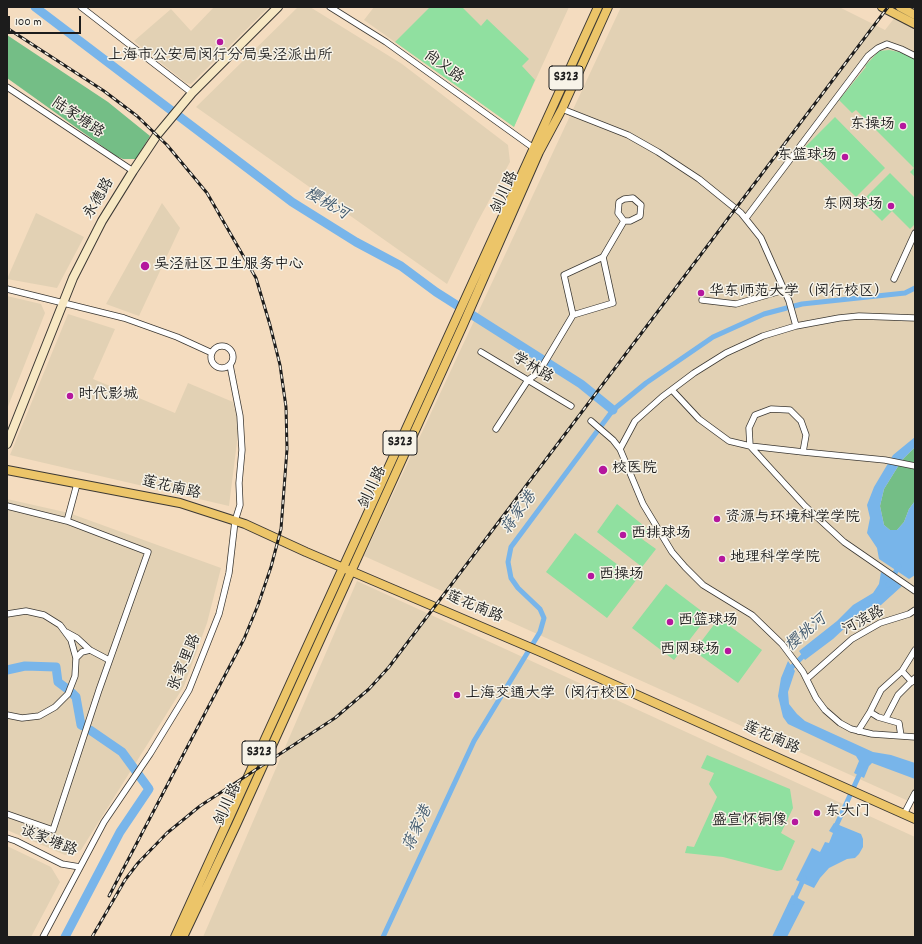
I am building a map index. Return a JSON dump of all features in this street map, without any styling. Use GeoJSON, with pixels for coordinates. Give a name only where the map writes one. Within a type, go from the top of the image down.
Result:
{"type":"FeatureCollection","features":[{"type":"Feature","properties":{"kind":"main road","name":"剑川路"},"geometry":{"type":"LineString","coordinates":[[175,937],[464,325],[598,7]]}},
{"type":"Feature","properties":{"kind":"main road","name":"剑川路"},"geometry":{"type":"LineString","coordinates":[[183,937],[236,825],[466,297],[537,150],[562,109],[608,7]]}},
{"type":"Feature","properties":{"kind":"main road"},"geometry":{"type":"LineString","coordinates":[[900,7],[915,14]]}},
{"type":"Feature","properties":{"kind":"main road"},"geometry":{"type":"LineString","coordinates":[[883,8],[915,24]]}},
{"type":"Feature","properties":{"kind":"main road","name":"莲花南路"},"geometry":{"type":"LineString","coordinates":[[7,470],[180,503],[235,521],[543,653],[915,819]]}},
{"type":"Feature","properties":{"kind":"street"},"geometry":{"type":"LineString","coordinates":[[81,7],[192,93]]}},
{"type":"Feature","properties":{"kind":"street","name":"永德路"},"geometry":{"type":"LineString","coordinates":[[7,444],[63,302],[102,221],[133,171],[162,129],[192,93],[278,7]]}},
{"type":"Feature","properties":{"kind":"street","name":"尚义路"},"geometry":{"type":"LineString","coordinates":[[330,7],[386,42],[537,150]]}},
{"type":"Feature","properties":{"kind":"street"},"geometry":{"type":"LineString","coordinates":[[746,218],[868,56],[878,48],[887,44],[901,48],[915,56]]}},
{"type":"Feature","properties":{"kind":"street","name":"陆家塘路"},"geometry":{"type":"LineString","coordinates":[[7,87],[133,171]]}},
{"type":"Feature","properties":{"kind":"street"},"geometry":{"type":"LineString","coordinates":[[562,109],[628,135],[658,152],[699,179],[746,218],[761,238],[768,258],[786,293],[794,315],[796,326]]}},
{"type":"Feature","properties":{"kind":"street"},"geometry":{"type":"LineString","coordinates":[[633,198],[641,205],[640,216],[630,221],[624,221],[618,214],[620,202],[624,199],[633,198]]}},
{"type":"Feature","properties":{"kind":"street"},"geometry":{"type":"LineString","coordinates":[[496,429],[528,380],[540,372],[573,315],[564,275],[603,256],[624,221]]}},
{"type":"Feature","properties":{"kind":"street"},"geometry":{"type":"LineString","coordinates":[[894,279],[915,233]]}},
{"type":"Feature","properties":{"kind":"street"},"geometry":{"type":"LineString","coordinates":[[573,315],[613,303],[603,256]]}},
{"type":"Feature","properties":{"kind":"street"},"geometry":{"type":"LineString","coordinates":[[7,289],[124,318],[177,337],[212,353]]}},
{"type":"Feature","properties":{"kind":"street"},"geometry":{"type":"LineString","coordinates":[[702,300],[736,304],[786,293]]}},
{"type":"Feature","properties":{"kind":"street"},"geometry":{"type":"LineString","coordinates":[[620,449],[635,421],[672,390],[726,353],[762,336],[796,326],[859,316],[915,318]]}},
{"type":"Feature","properties":{"kind":"street"},"geometry":{"type":"LineString","coordinates":[[220,346],[228,348],[232,354],[230,365],[224,368],[214,366],[211,360],[212,353],[220,346]]}},
{"type":"Feature","properties":{"kind":"street","name":"学林路"},"geometry":{"type":"LineString","coordinates":[[480,352],[571,406]]}},
{"type":"Feature","properties":{"kind":"street","name":"张家里路"},"geometry":{"type":"LineString","coordinates":[[43,937],[104,822],[142,766],[189,690],[219,614],[229,573],[235,521],[240,505],[239,483],[242,450],[240,416],[230,365]]}},
{"type":"Feature","properties":{"kind":"street"},"geometry":{"type":"LineString","coordinates":[[672,390],[699,419],[729,441],[750,446],[885,460],[915,466]]}},
{"type":"Feature","properties":{"kind":"street"},"geometry":{"type":"LineString","coordinates":[[803,452],[806,435],[801,421],[790,410],[772,409],[755,415],[749,428],[750,446],[805,506],[844,542],[913,590]]}},
{"type":"Feature","properties":{"kind":"street"},"geometry":{"type":"LineString","coordinates":[[591,422],[609,437],[620,449],[643,504],[676,557],[703,585],[752,615],[788,650],[803,672],[816,698],[825,710],[840,723],[858,731],[872,734],[915,736]]}},
{"type":"Feature","properties":{"kind":"street"},"geometry":{"type":"LineString","coordinates":[[67,521],[77,484]]}},
{"type":"Feature","properties":{"kind":"street"},"geometry":{"type":"LineString","coordinates":[[7,506],[67,521],[148,552],[109,660],[53,830],[7,814]]}},
{"type":"Feature","properties":{"kind":"street","name":"河滨路"},"geometry":{"type":"LineString","coordinates":[[809,677],[852,639],[880,624],[909,614],[915,610]]}},
{"type":"Feature","properties":{"kind":"street"},"geometry":{"type":"LineString","coordinates":[[7,613],[26,611],[44,615],[60,625],[71,640],[76,658],[76,676],[68,694],[56,707],[39,716],[22,718],[7,715]]}},
{"type":"Feature","properties":{"kind":"street"},"geometry":{"type":"LineString","coordinates":[[64,630],[77,638],[90,650],[109,660]]}},
{"type":"Feature","properties":{"kind":"street"},"geometry":{"type":"LineString","coordinates":[[76,658],[82,652],[90,650]]}},
{"type":"Feature","properties":{"kind":"street"},"geometry":{"type":"LineString","coordinates":[[858,731],[881,690],[902,671],[915,650]]}},
{"type":"Feature","properties":{"kind":"street"},"geometry":{"type":"LineString","coordinates":[[886,718],[898,695],[913,680],[902,671]]}},
{"type":"Feature","properties":{"kind":"street"},"geometry":{"type":"LineString","coordinates":[[870,712],[878,717],[886,718],[899,723],[901,736]]}},
{"type":"Feature","properties":{"kind":"street"},"geometry":{"type":"LineString","coordinates":[[904,814],[915,793]]}},
{"type":"Feature","properties":{"kind":"street","name":"谈家塘路"},"geometry":{"type":"LineString","coordinates":[[7,838],[62,864],[80,867]]}},
{"type":"Feature","properties":{"kind":"shaded area"},"geometry":{"type":"Polygon","coordinates":[[[214,7],[269,7],[191,84],[186,83],[134,41],[171,9],[191,31],[214,7]]]}},
{"type":"Feature","properties":{"kind":"shaded area"},"geometry":{"type":"Polygon","coordinates":[[[298,7],[310,7],[402,64],[508,145],[510,162],[477,223],[447,284],[196,107],[298,7]]]}},
{"type":"Feature","properties":{"kind":"shaded area"},"geometry":{"type":"Polygon","coordinates":[[[374,7],[569,7],[514,127],[364,20],[374,7]]]}},
{"type":"Feature","properties":{"kind":"shaded area","name":"华东师范大学（闵行校区）"},"geometry":{"type":"Polygon","coordinates":[[[621,7],[839,7],[885,30],[903,7],[915,7],[915,804],[364,556],[621,7]]]}},
{"type":"Feature","properties":{"kind":"shaded area","name":"吴泾社区卫生服务中心"},"geometry":{"type":"Polygon","coordinates":[[[162,203],[180,228],[139,316],[106,304],[162,203]]]}},
{"type":"Feature","properties":{"kind":"shaded area"},"geometry":{"type":"Polygon","coordinates":[[[36,213],[84,237],[57,288],[7,279],[36,213]]]}},
{"type":"Feature","properties":{"kind":"shaded area"},"geometry":{"type":"Polygon","coordinates":[[[7,296],[41,304],[45,313],[7,409],[7,296]]]}},
{"type":"Feature","properties":{"kind":"shaded area"},"geometry":{"type":"Polygon","coordinates":[[[68,314],[115,329],[93,379],[175,413],[188,383],[233,402],[239,426],[229,506],[10,455],[68,314]]]}},
{"type":"Feature","properties":{"kind":"shaded area"},"geometry":{"type":"Polygon","coordinates":[[[7,499],[69,513],[221,568],[207,623],[184,686],[81,850],[65,855],[7,830],[7,499]]]}},
{"type":"Feature","properties":{"kind":"shaded area","name":"上海交通大学（闵行校区）"},"geometry":{"type":"Polygon","coordinates":[[[357,581],[915,837],[915,937],[203,937],[357,581]]]}},
{"type":"Feature","properties":{"kind":"shaded area"},"geometry":{"type":"Polygon","coordinates":[[[7,846],[51,867],[60,882],[31,937],[7,937],[7,846]]]}},
{"type":"Feature","properties":{"kind":"green space"},"geometry":{"type":"Polygon","coordinates":[[[430,7],[462,7],[481,26],[487,19],[529,59],[522,66],[535,80],[514,127],[395,42],[430,7]]]}},
{"type":"Feature","properties":{"kind":"green space"},"geometry":{"type":"Polygon","coordinates":[[[7,35],[108,102],[150,136],[136,159],[123,159],[116,156],[7,78],[7,35]]]}},
{"type":"Feature","properties":{"kind":"green space"},"geometry":{"type":"Polygon","coordinates":[[[889,50],[904,53],[915,60],[915,177],[910,172],[914,168],[856,110],[852,113],[839,100],[866,67],[865,66],[879,51],[889,50]]]}},
{"type":"Feature","properties":{"kind":"green space","name":"东篮球场"},"geometry":{"type":"Polygon","coordinates":[[[835,117],[885,168],[856,197],[805,147],[835,117]]]}},
{"type":"Feature","properties":{"kind":"green space","name":"东网球场"},"geometry":{"type":"Polygon","coordinates":[[[890,173],[915,198],[915,224],[910,229],[892,211],[882,221],[862,201],[890,173]]]}},
{"type":"Feature","properties":{"kind":"green space"},"geometry":{"type":"Polygon","coordinates":[[[915,447],[915,501],[909,509],[904,522],[897,530],[890,530],[884,525],[880,506],[884,489],[902,460],[915,447]]]}},
{"type":"Feature","properties":{"kind":"green space","name":"西排球场"},"geometry":{"type":"Polygon","coordinates":[[[617,504],[649,530],[642,539],[656,549],[642,567],[597,532],[617,504]]]}},
{"type":"Feature","properties":{"kind":"green space","name":"西操场"},"geometry":{"type":"Polygon","coordinates":[[[575,533],[637,579],[607,618],[546,572],[575,533]]]}},
{"type":"Feature","properties":{"kind":"green space","name":"西篮球场"},"geometry":{"type":"Polygon","coordinates":[[[666,584],[708,616],[674,660],[632,628],[666,584]]]}},
{"type":"Feature","properties":{"kind":"green space","name":"西网球场"},"geometry":{"type":"Polygon","coordinates":[[[719,618],[762,650],[738,683],[694,651],[719,618]]]}},
{"type":"Feature","properties":{"kind":"green space"},"geometry":{"type":"Polygon","coordinates":[[[707,755],[790,789],[793,808],[781,833],[795,841],[782,870],[777,871],[723,857],[685,853],[687,846],[694,847],[717,797],[709,784],[714,773],[701,768],[707,755]]]}},
{"type":"Feature","properties":{"kind":"water"},"geometry":{"type":"Polygon","coordinates":[[[915,437],[915,447],[902,460],[884,489],[880,506],[884,525],[890,530],[897,530],[904,522],[909,509],[915,501],[915,575],[909,579],[879,559],[877,548],[867,533],[870,518],[867,505],[874,487],[893,455],[915,437]]]}},
{"type":"Feature","properties":{"kind":"water"},"geometry":{"type":"Polygon","coordinates":[[[881,572],[902,586],[881,605],[861,613],[833,639],[805,660],[799,651],[837,621],[853,605],[873,593],[879,584],[881,572]]]}},
{"type":"Feature","properties":{"kind":"water"},"geometry":{"type":"Polygon","coordinates":[[[788,661],[795,671],[788,692],[789,704],[797,714],[805,721],[873,752],[891,755],[915,763],[915,779],[872,763],[869,766],[864,778],[854,773],[859,761],[856,756],[788,724],[783,717],[778,696],[781,678],[788,661]]]}},
{"type":"Feature","properties":{"kind":"water"},"geometry":{"type":"Polygon","coordinates":[[[834,823],[861,834],[863,839],[863,847],[859,854],[855,858],[847,859],[829,868],[814,888],[796,880],[812,848],[820,852],[825,842],[829,843],[833,833],[829,831],[834,823]]]}},
{"type":"Feature","properties":{"kind":"water"},"geometry":{"type":"Polygon","coordinates":[[[792,895],[805,902],[787,937],[772,937],[792,895]]]}},
{"type":"Feature","properties":{"kind":"waterway","name":"樱桃河"},"geometry":{"type":"LineString","coordinates":[[35,7],[292,202],[356,242],[401,266],[436,292],[581,384],[613,410]]}},
{"type":"Feature","properties":{"kind":"waterway","name":"蒋家港"},"geometry":{"type":"LineString","coordinates":[[383,937],[474,741],[540,632],[544,618],[540,609],[518,588],[511,578],[508,562],[511,547],[613,410],[646,383],[713,337],[764,314],[802,304],[905,293],[915,288]]}},
{"type":"Feature","properties":{"kind":"waterway","name":"樱桃河"},"geometry":{"type":"LineString","coordinates":[[888,585],[899,566]]}},
{"type":"Feature","properties":{"kind":"waterway","name":"樱桃河"},"geometry":{"type":"LineString","coordinates":[[788,671],[806,653]]}},
{"type":"Feature","properties":{"kind":"waterway"},"geometry":{"type":"LineString","coordinates":[[7,670],[25,666],[56,667],[58,682],[66,688]]}},
{"type":"Feature","properties":{"kind":"waterway"},"geometry":{"type":"LineString","coordinates":[[72,693],[76,697],[81,725],[83,726]]}},
{"type":"Feature","properties":{"kind":"waterway"},"geometry":{"type":"LineString","coordinates":[[65,937],[120,832],[149,789],[122,752],[90,730]]}},
{"type":"Feature","properties":{"kind":"waterway"},"geometry":{"type":"LineString","coordinates":[[839,828],[836,826],[862,769]]}},
{"type":"Feature","properties":{"kind":"waterway"},"geometry":{"type":"LineString","coordinates":[[793,902],[804,878]]}},
{"type":"Feature","properties":{"kind":"railway"},"geometry":{"type":"LineString","coordinates":[[92,937],[125,880],[138,863],[167,833],[200,806],[335,718],[369,689],[389,667],[888,7]]}},
{"type":"Feature","properties":{"kind":"railway"},"geometry":{"type":"LineString","coordinates":[[7,28],[104,91],[137,116],[167,145],[207,193],[256,278],[280,365],[286,407],[287,449],[281,529],[271,567],[258,605],[244,639],[109,896]]}},
{"type":"Feature","properties":{"kind":"place","name":"上海市公安局闵行分局吴泾派出所"},"geometry":{"type":"Point","coordinates":[220,42]}},
{"type":"Feature","properties":{"kind":"place","name":"东操场"},"geometry":{"type":"Point","coordinates":[903,126]}},
{"type":"Feature","properties":{"kind":"place","name":"东篮球场"},"geometry":{"type":"Point","coordinates":[845,157]}},
{"type":"Feature","properties":{"kind":"place","name":"东网球场"},"geometry":{"type":"Point","coordinates":[891,206]}},
{"type":"Feature","properties":{"kind":"place","name":"吴泾社区卫生服务中心"},"geometry":{"type":"Point","coordinates":[145,266]}},
{"type":"Feature","properties":{"kind":"place","name":"华东师范大学（闵行校区）"},"geometry":{"type":"Point","coordinates":[701,293]}},
{"type":"Feature","properties":{"kind":"place","name":"时代影城"},"geometry":{"type":"Point","coordinates":[70,396]}},
{"type":"Feature","properties":{"kind":"place","name":"校医院"},"geometry":{"type":"Point","coordinates":[603,470]}},
{"type":"Feature","properties":{"kind":"place","name":"资源与环境科学学院"},"geometry":{"type":"Point","coordinates":[717,519]}},
{"type":"Feature","properties":{"kind":"place","name":"西排球场"},"geometry":{"type":"Point","coordinates":[623,535]}},
{"type":"Feature","properties":{"kind":"place","name":"地理科学学院"},"geometry":{"type":"Point","coordinates":[722,559]}},
{"type":"Feature","properties":{"kind":"place","name":"西操场"},"geometry":{"type":"Point","coordinates":[591,576]}},
{"type":"Feature","properties":{"kind":"place","name":"西篮球场"},"geometry":{"type":"Point","coordinates":[670,622]}},
{"type":"Feature","properties":{"kind":"place","name":"西网球场"},"geometry":{"type":"Point","coordinates":[728,651]}},
{"type":"Feature","properties":{"kind":"place","name":"上海交通大学（闵行校区）"},"geometry":{"type":"Point","coordinates":[457,695]}},
{"type":"Feature","properties":{"kind":"place","name":"东大门"},"geometry":{"type":"Point","coordinates":[817,813]}},
{"type":"Feature","properties":{"kind":"place","name":"盛宣怀铜像"},"geometry":{"type":"Point","coordinates":[795,822]}}]}
